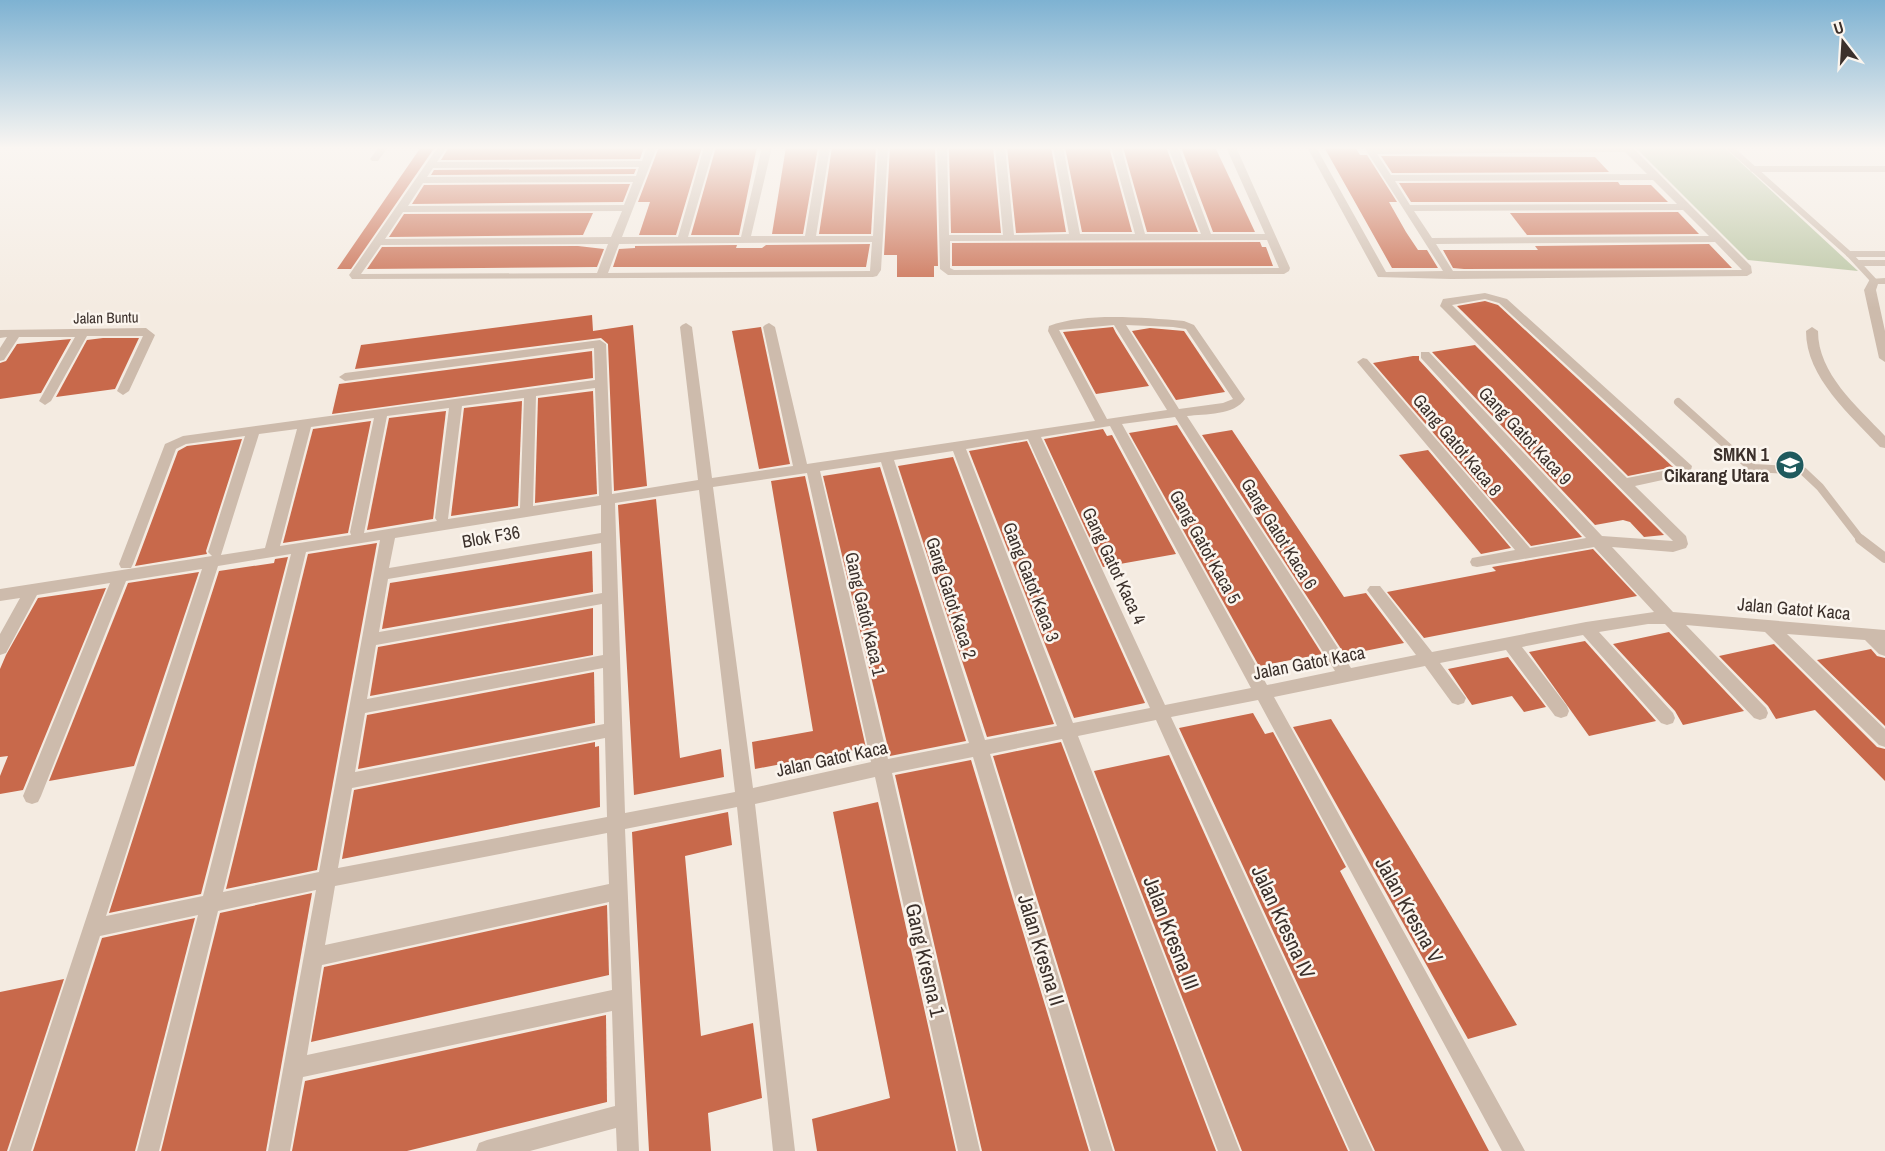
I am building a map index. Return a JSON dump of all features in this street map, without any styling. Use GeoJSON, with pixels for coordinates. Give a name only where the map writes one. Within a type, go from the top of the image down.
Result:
{"type":"FeatureCollection","features":[{"type":"Feature","properties":{"kind":"street"},"geometry":{"type":"LineString","coordinates":[[407,201],[355,275],[356,277],[870,274],[876,270],[881,201]]}},
{"type":"Feature","properties":{"kind":"street"},"geometry":{"type":"LineString","coordinates":[[601,276],[630,201]]}},
{"type":"Feature","properties":{"kind":"street"},"geometry":{"type":"LineString","coordinates":[[682,240],[693,201]]}},
{"type":"Feature","properties":{"kind":"street"},"geometry":{"type":"LineString","coordinates":[[745,240],[754,201]]}},
{"type":"Feature","properties":{"kind":"street"},"geometry":{"type":"LineString","coordinates":[[810,240],[816,201]]}},
{"type":"Feature","properties":{"kind":"street"},"geometry":{"type":"LineString","coordinates":[[943,201],[945,270],[957,274],[1284,271],[1255,201]]}},
{"type":"Feature","properties":{"kind":"street"},"geometry":{"type":"LineString","coordinates":[[1005,201],[1009,238]]}},
{"type":"Feature","properties":{"kind":"street"},"geometry":{"type":"LineString","coordinates":[[1068,201],[1075,238]]}},
{"type":"Feature","properties":{"kind":"street"},"geometry":{"type":"LineString","coordinates":[[1131,201],[1141,237]]}},
{"type":"Feature","properties":{"kind":"street"},"geometry":{"type":"LineString","coordinates":[[1193,201],[1207,237]]}},
{"type":"Feature","properties":{"kind":"street"},"geometry":{"type":"LineString","coordinates":[[1340,201],[1379,273],[1386,276],[1747,273],[1747,268],[1678,201]]}},
{"type":"Feature","properties":{"kind":"street"},"geometry":{"type":"LineString","coordinates":[[1403,201],[1451,276]]}},
{"type":"Feature","properties":{"kind":"street"},"geometry":{"type":"LineString","coordinates":[[1408,208],[1684,207]]}},
{"type":"Feature","properties":{"kind":"street"},"geometry":{"type":"LineString","coordinates":[[401,209],[627,208]]}},
{"type":"Feature","properties":{"kind":"street"},"geometry":{"type":"LineString","coordinates":[[943,238],[1271,237]]}},
{"type":"Feature","properties":{"kind":"street"},"geometry":{"type":"LineString","coordinates":[[377,242],[879,239]]}},
{"type":"Feature","properties":{"kind":"street"},"geometry":{"type":"LineString","coordinates":[[1430,241],[1717,239]]}},
{"type":"Feature","properties":{"kind":"street"},"geometry":{"type":"LineString","coordinates":[[1879,281],[1869,290],[1885,358]]}},
{"type":"Feature","properties":{"kind":"street"},"geometry":{"type":"LineString","coordinates":[[1477,562],[1524,552],[1598,541],[1673,547],[1680,544],[1679,536],[1624,483],[1446,306],[1447,301],[1485,296],[1503,301],[1685,466],[1684,471],[1624,483]]}},
{"type":"Feature","properties":{"kind":"street","name":"Gang Gatot Kaca 5"},"geometry":{"type":"LineString","coordinates":[[1119,324],[1069,322],[1055,326],[1054,331],[1109,422],[1263,692]]}},
{"type":"Feature","properties":{"kind":"street"},"geometry":{"type":"LineString","coordinates":[[0,595],[31,591],[124,570],[213,557],[271,553],[606,497],[885,458],[1109,422],[1226,407],[1239,399],[1190,327],[1177,323],[1119,324]]}},
{"type":"Feature","properties":{"kind":"street","name":"Gang Gatot Kaca 6"},"geometry":{"type":"LineString","coordinates":[[1119,324],[1347,676]]}},
{"type":"Feature","properties":{"kind":"street"},"geometry":{"type":"LineString","coordinates":[[686,327],[745,798],[784,1151]]}},
{"type":"Feature","properties":{"kind":"street","name":"Gang Gatot Kaca 1"},"geometry":{"type":"LineString","coordinates":[[769,327],[807,469],[880,768]]}},
{"type":"Feature","properties":{"kind":"street"},"geometry":{"type":"LineString","coordinates":[[1812,331],[1810,340],[1823,373],[1885,444]]}},
{"type":"Feature","properties":{"kind":"street"},"geometry":{"type":"LineString","coordinates":[[45,401],[83,333]]}},
{"type":"Feature","properties":{"kind":"street","name":"Jalan Buntu"},"geometry":{"type":"LineString","coordinates":[[0,334],[148,333],[123,391]]}},
{"type":"Feature","properties":{"kind":"street"},"geometry":{"type":"LineString","coordinates":[[0,357],[15,334]]}},
{"type":"Feature","properties":{"kind":"street"},"geometry":{"type":"LineString","coordinates":[[345,377],[598,343],[601,346],[608,537],[611,730],[618,822],[628,1151]]}},
{"type":"Feature","properties":{"kind":"street","name":"Gang Gatot Kaca 9"},"geometry":{"type":"LineString","coordinates":[[1425,355],[1760,713]]}},
{"type":"Feature","properties":{"kind":"street","name":"Gang Gatot Kaca 8"},"geometry":{"type":"LineString","coordinates":[[1363,362],[1524,552]]}},
{"type":"Feature","properties":{"kind":"street"},"geometry":{"type":"LineString","coordinates":[[32,796],[124,570],[170,447],[183,440],[602,383]]}},
{"type":"Feature","properties":{"kind":"street"},"geometry":{"type":"LineString","coordinates":[[526,506],[530,393]]}},
{"type":"Feature","properties":{"kind":"street"},"geometry":{"type":"LineString","coordinates":[[442,518],[456,403]]}},
{"type":"Feature","properties":{"kind":"street"},"geometry":{"type":"LineString","coordinates":[[357,532],[381,413]]}},
{"type":"Feature","properties":{"kind":"street"},"geometry":{"type":"LineString","coordinates":[[271,553],[305,424]]}},
{"type":"Feature","properties":{"kind":"street"},"geometry":{"type":"LineString","coordinates":[[20,1151],[253,431]]}},
{"type":"Feature","properties":{"kind":"street","name":"Gang Gatot Kaca 4"},"geometry":{"type":"LineString","coordinates":[[1033,435],[1160,714]]}},
{"type":"Feature","properties":{"kind":"street","name":"Gang Gatot Kaca 3"},"geometry":{"type":"LineString","coordinates":[[958,446],[1068,732]]}},
{"type":"Feature","properties":{"kind":"street","name":"Gang Gatot Kaca 2"},"geometry":{"type":"LineString","coordinates":[[885,458],[980,750]]}},
{"type":"Feature","properties":{"kind":"street"},"geometry":{"type":"LineString","coordinates":[[279,1151],[388,534]]}},
{"type":"Feature","properties":{"kind":"street","name":"Blok F36"},"geometry":{"type":"LineString","coordinates":[[381,575],[608,537]]}},
{"type":"Feature","properties":{"kind":"street"},"geometry":{"type":"LineString","coordinates":[[148,1151],[300,548]]}},
{"type":"Feature","properties":{"kind":"street"},"geometry":{"type":"LineString","coordinates":[[1375,590],[1458,698]]}},
{"type":"Feature","properties":{"kind":"street"},"geometry":{"type":"LineString","coordinates":[[0,649],[31,591]]}},
{"type":"Feature","properties":{"kind":"street"},"geometry":{"type":"LineString","coordinates":[[369,640],[609,597]]}},
{"type":"Feature","properties":{"kind":"street","name":"Jalan Gatot Kaca"},"geometry":{"type":"LineString","coordinates":[[93,928],[326,879],[745,798],[880,768],[1586,628],[1648,618],[1670,618],[1877,635]]}},
{"type":"Feature","properties":{"kind":"street"},"geometry":{"type":"LineString","coordinates":[[1769,626],[1885,740]]}},
{"type":"Feature","properties":{"kind":"street"},"geometry":{"type":"LineString","coordinates":[[1586,628],[1667,717]]}},
{"type":"Feature","properties":{"kind":"street"},"geometry":{"type":"LineString","coordinates":[[1877,635],[1885,650]]}},
{"type":"Feature","properties":{"kind":"street"},"geometry":{"type":"LineString","coordinates":[[1510,643],[1561,711]]}},
{"type":"Feature","properties":{"kind":"street"},"geometry":{"type":"LineString","coordinates":[[357,708],[610,660]]}},
{"type":"Feature","properties":{"kind":"street","name":"Jalan Kresna V"},"geometry":{"type":"LineString","coordinates":[[1263,692],[1514,1151]]}},
{"type":"Feature","properties":{"kind":"street","name":"Jalan Kresna IV"},"geometry":{"type":"LineString","coordinates":[[1160,714],[1362,1151]]}},
{"type":"Feature","properties":{"kind":"street"},"geometry":{"type":"LineString","coordinates":[[344,782],[611,730]]}},
{"type":"Feature","properties":{"kind":"street","name":"Jalan Kresna III"},"geometry":{"type":"LineString","coordinates":[[1068,732],[1228,1151]]}},
{"type":"Feature","properties":{"kind":"street","name":"Jalan Kresna II"},"geometry":{"type":"LineString","coordinates":[[980,750],[1102,1151]]}},
{"type":"Feature","properties":{"kind":"street","name":"Gang Kresna 1"},"geometry":{"type":"LineString","coordinates":[[880,768],[969,1151]]}},
{"type":"Feature","properties":{"kind":"street"},"geometry":{"type":"LineString","coordinates":[[313,957],[620,891]]}},
{"type":"Feature","properties":{"kind":"street"},"geometry":{"type":"LineString","coordinates":[[294,1068],[623,998]]}},
{"type":"Feature","properties":{"kind":"street"},"geometry":{"type":"LineString","coordinates":[[487,1151],[627,1114]]}},
{"type":"Feature","properties":{"kind":"lane"},"geometry":{"type":"LineString","coordinates":[[1789,201],[1879,281]]}},
{"type":"Feature","properties":{"kind":"lane"},"geometry":{"type":"LineString","coordinates":[[1849,254],[1885,254]]}},
{"type":"Feature","properties":{"kind":"lane"},"geometry":{"type":"LineString","coordinates":[[1858,263],[1885,263]]}},
{"type":"Feature","properties":{"kind":"lane"},"geometry":{"type":"LineString","coordinates":[[1678,402],[1748,465],[1754,468],[1803,471],[1820,487],[1864,544],[1885,558]]}},
{"type":"Feature","properties":{"kind":"green space"},"geometry":{"type":"Polygon","coordinates":[[[1689,201],[1782,201],[1858,271],[1748,260],[1689,201]]]}},
{"type":"Feature","properties":{"kind":"building"},"geometry":{"type":"Polygon","coordinates":[[[384,201],[398,201],[351,269],[337,269],[384,201]]]}},
{"type":"Feature","properties":{"kind":"building"},"geometry":{"type":"Polygon","coordinates":[[[414,201],[624,201],[623,202],[412,204],[414,201]]]}},
{"type":"Feature","properties":{"kind":"building"},"geometry":{"type":"Polygon","coordinates":[[[686,201],[676,235],[639,235],[650,202],[638,202],[686,201]]]}},
{"type":"Feature","properties":{"kind":"building"},"geometry":{"type":"Polygon","coordinates":[[[701,201],[746,201],[739,235],[691,235],[701,201]]]}},
{"type":"Feature","properties":{"kind":"building"},"geometry":{"type":"Polygon","coordinates":[[[777,201],[809,201],[803,234],[772,234],[777,201]]]}},
{"type":"Feature","properties":{"kind":"building"},"geometry":{"type":"Polygon","coordinates":[[[824,201],[873,201],[871,234],[819,234],[824,201]]]}},
{"type":"Feature","properties":{"kind":"building"},"geometry":{"type":"Polygon","coordinates":[[[887,201],[936,201],[938,266],[934,266],[934,277],[897,277],[897,255],[884,255],[887,201]]]}},
{"type":"Feature","properties":{"kind":"building"},"geometry":{"type":"Polygon","coordinates":[[[950,201],[998,201],[1001,233],[951,233],[950,201]]]}},
{"type":"Feature","properties":{"kind":"building"},"geometry":{"type":"Polygon","coordinates":[[[1013,201],[1060,201],[1066,232],[1016,233],[1013,201]]]}},
{"type":"Feature","properties":{"kind":"building"},"geometry":{"type":"Polygon","coordinates":[[[1076,201],[1124,201],[1132,232],[1082,232],[1076,201]]]}},
{"type":"Feature","properties":{"kind":"building"},"geometry":{"type":"Polygon","coordinates":[[[1138,201],[1186,201],[1198,232],[1147,232],[1138,201]]]}},
{"type":"Feature","properties":{"kind":"building"},"geometry":{"type":"Polygon","coordinates":[[[1201,201],[1240,201],[1255,232],[1213,232],[1201,201]]]}},
{"type":"Feature","properties":{"kind":"building"},"geometry":{"type":"Polygon","coordinates":[[[1354,201],[1396,201],[1389,202],[1406,232],[1418,250],[1427,250],[1438,268],[1392,268],[1354,201]]]}},
{"type":"Feature","properties":{"kind":"building"},"geometry":{"type":"Polygon","coordinates":[[[1410,201],[1668,202],[1411,202],[1410,201]]]}},
{"type":"Feature","properties":{"kind":"building"},"geometry":{"type":"Polygon","coordinates":[[[1678,212],[1699,234],[1527,235],[1510,213],[1678,212]]]}},
{"type":"Feature","properties":{"kind":"building"},"geometry":{"type":"Polygon","coordinates":[[[593,213],[583,235],[389,237],[404,214],[593,213]]]}},
{"type":"Feature","properties":{"kind":"building"},"geometry":{"type":"Polygon","coordinates":[[[1260,242],[1262,247],[1266,247],[1273,266],[952,266],[952,243],[1260,242]]]}},
{"type":"Feature","properties":{"kind":"building"},"geometry":{"type":"Polygon","coordinates":[[[870,244],[866,267],[613,267],[619,249],[635,248],[635,246],[737,245],[736,248],[762,248],[766,245],[870,244]]]}},
{"type":"Feature","properties":{"kind":"building"},"geometry":{"type":"Polygon","coordinates":[[[1709,244],[1732,268],[1464,269],[1453,268],[1443,250],[1538,250],[1535,246],[1709,244]]]}},
{"type":"Feature","properties":{"kind":"building"},"geometry":{"type":"Polygon","coordinates":[[[578,246],[604,249],[597,267],[367,269],[382,247],[578,246]]]}},
{"type":"Feature","properties":{"kind":"building"},"geometry":{"type":"Polygon","coordinates":[[[1485,301],[1498,305],[1673,467],[1628,476],[1457,306],[1485,301]]]}},
{"type":"Feature","properties":{"kind":"building"},"geometry":{"type":"Polygon","coordinates":[[[592,315],[593,331],[633,325],[647,486],[614,491],[608,344],[601,338],[355,369],[361,345],[592,315]]]}},
{"type":"Feature","properties":{"kind":"building"},"geometry":{"type":"Polygon","coordinates":[[[761,327],[790,464],[759,469],[732,331],[761,327]]]}},
{"type":"Feature","properties":{"kind":"building"},"geometry":{"type":"Polygon","coordinates":[[[1113,327],[1149,386],[1096,394],[1063,332],[1113,327]]]}},
{"type":"Feature","properties":{"kind":"building"},"geometry":{"type":"Polygon","coordinates":[[[1150,328],[1184,331],[1225,392],[1176,400],[1132,331],[1150,328]]]}},
{"type":"Feature","properties":{"kind":"building"},"geometry":{"type":"Polygon","coordinates":[[[139,338],[115,389],[56,397],[87,340],[139,338]]]}},
{"type":"Feature","properties":{"kind":"building"},"geometry":{"type":"Polygon","coordinates":[[[71,339],[41,393],[0,399],[0,363],[6,361],[17,344],[71,339]]]}},
{"type":"Feature","properties":{"kind":"building"},"geometry":{"type":"Polygon","coordinates":[[[1475,345],[1664,535],[1644,537],[1630,522],[1623,520],[1595,525],[1432,352],[1475,345]]]}},
{"type":"Feature","properties":{"kind":"building"},"geometry":{"type":"Polygon","coordinates":[[[592,351],[593,378],[332,414],[339,384],[592,351]]]}},
{"type":"Feature","properties":{"kind":"building"},"geometry":{"type":"Polygon","coordinates":[[[1419,356],[1419,360],[1582,537],[1531,546],[1373,363],[1419,356]]]}},
{"type":"Feature","properties":{"kind":"building"},"geometry":{"type":"Polygon","coordinates":[[[593,391],[597,494],[535,503],[538,398],[593,391]]]}},
{"type":"Feature","properties":{"kind":"building"},"geometry":{"type":"Polygon","coordinates":[[[522,401],[518,506],[451,516],[464,408],[522,401]]]}},
{"type":"Feature","properties":{"kind":"building"},"geometry":{"type":"Polygon","coordinates":[[[446,411],[433,519],[367,530],[389,418],[446,411]]]}},
{"type":"Feature","properties":{"kind":"building"},"geometry":{"type":"Polygon","coordinates":[[[371,421],[348,533],[283,543],[313,429],[371,421]]]}},
{"type":"Feature","properties":{"kind":"building"},"geometry":{"type":"Polygon","coordinates":[[[1177,425],[1322,654],[1259,666],[1129,433],[1177,425]]]}},
{"type":"Feature","properties":{"kind":"building"},"geometry":{"type":"Polygon","coordinates":[[[1103,429],[1107,436],[1112,435],[1176,554],[1103,567],[1044,439],[1103,429]]]}},
{"type":"Feature","properties":{"kind":"building"},"geometry":{"type":"Polygon","coordinates":[[[1232,430],[1344,597],[1366,593],[1404,643],[1345,655],[1202,435],[1232,430]]]}},
{"type":"Feature","properties":{"kind":"building"},"geometry":{"type":"Polygon","coordinates":[[[242,439],[206,551],[207,554],[135,566],[178,451],[187,446],[242,439]]]}},
{"type":"Feature","properties":{"kind":"building"},"geometry":{"type":"Polygon","coordinates":[[[1027,441],[1145,703],[1074,718],[969,451],[1027,441]]]}},
{"type":"Feature","properties":{"kind":"building"},"geometry":{"type":"Polygon","coordinates":[[[1428,450],[1511,548],[1481,554],[1399,455],[1428,450]]]}},
{"type":"Feature","properties":{"kind":"building"},"geometry":{"type":"Polygon","coordinates":[[[953,457],[1054,724],[987,737],[898,466],[953,457]]]}},
{"type":"Feature","properties":{"kind":"building"},"geometry":{"type":"Polygon","coordinates":[[[880,467],[966,741],[890,756],[823,476],[880,467]]]}},
{"type":"Feature","properties":{"kind":"building"},"geometry":{"type":"Polygon","coordinates":[[[805,476],[866,748],[755,769],[752,742],[813,731],[771,481],[805,476]]]}},
{"type":"Feature","properties":{"kind":"building"},"geometry":{"type":"Polygon","coordinates":[[[656,499],[680,758],[721,749],[724,777],[634,795],[618,505],[656,499]]]}},
{"type":"Feature","properties":{"kind":"building"},"geometry":{"type":"Polygon","coordinates":[[[377,543],[317,870],[226,889],[308,554],[377,543]]]}},
{"type":"Feature","properties":{"kind":"building"},"geometry":{"type":"Polygon","coordinates":[[[1593,549],[1637,596],[1424,638],[1387,592],[1496,571],[1492,567],[1593,549]]]}},
{"type":"Feature","properties":{"kind":"building"},"geometry":{"type":"Polygon","coordinates":[[[592,551],[593,592],[382,629],[390,583],[592,551]]]}},
{"type":"Feature","properties":{"kind":"building"},"geometry":{"type":"Polygon","coordinates":[[[288,557],[201,894],[109,913],[219,571],[274,563],[275,559],[288,557]]]}},
{"type":"Feature","properties":{"kind":"building"},"geometry":{"type":"Polygon","coordinates":[[[199,572],[134,766],[49,781],[128,583],[199,572]]]}},
{"type":"Feature","properties":{"kind":"building"},"geometry":{"type":"Polygon","coordinates":[[[106,588],[23,790],[0,794],[0,776],[8,756],[0,757],[0,669],[6,655],[38,598],[106,588]]]}},
{"type":"Feature","properties":{"kind":"building"},"geometry":{"type":"Polygon","coordinates":[[[593,608],[593,655],[370,696],[378,647],[593,608]]]}},
{"type":"Feature","properties":{"kind":"building"},"geometry":{"type":"Polygon","coordinates":[[[1669,632],[1744,711],[1683,725],[1675,711],[1613,644],[1669,632]]]}},
{"type":"Feature","properties":{"kind":"building"},"geometry":{"type":"Polygon","coordinates":[[[1585,641],[1656,721],[1589,736],[1529,652],[1585,641]]]}},
{"type":"Feature","properties":{"kind":"building"},"geometry":{"type":"Polygon","coordinates":[[[1774,644],[1877,747],[1885,749],[1885,781],[1815,710],[1776,719],[1768,706],[1719,656],[1774,644]]]}},
{"type":"Feature","properties":{"kind":"building"},"geometry":{"type":"Polygon","coordinates":[[[1871,649],[1877,656],[1885,658],[1885,726],[1817,660],[1871,649]]]}},
{"type":"Feature","properties":{"kind":"building"},"geometry":{"type":"Polygon","coordinates":[[[1508,657],[1546,707],[1524,712],[1512,696],[1472,705],[1448,669],[1508,657]]]}},
{"type":"Feature","properties":{"kind":"building"},"geometry":{"type":"Polygon","coordinates":[[[594,672],[595,723],[358,769],[367,715],[594,672]]]}},
{"type":"Feature","properties":{"kind":"building"},"geometry":{"type":"Polygon","coordinates":[[[1253,713],[1265,734],[1273,732],[1346,867],[1340,871],[1489,1151],[1375,1151],[1179,728],[1253,713]]]}},
{"type":"Feature","properties":{"kind":"building"},"geometry":{"type":"Polygon","coordinates":[[[1331,719],[1517,1025],[1468,1039],[1293,727],[1331,719]]]}},
{"type":"Feature","properties":{"kind":"building"},"geometry":{"type":"Polygon","coordinates":[[[595,742],[595,747],[599,746],[600,807],[342,859],[354,790],[595,742]]]}},
{"type":"Feature","properties":{"kind":"building"},"geometry":{"type":"Polygon","coordinates":[[[1061,742],[1216,1151],[1115,1151],[993,756],[1061,742]]]}},
{"type":"Feature","properties":{"kind":"building"},"geometry":{"type":"Polygon","coordinates":[[[1169,755],[1348,1151],[1242,1151],[1094,771],[1169,755]]]}},
{"type":"Feature","properties":{"kind":"building"},"geometry":{"type":"Polygon","coordinates":[[[971,760],[1089,1151],[982,1151],[895,775],[971,760]]]}},
{"type":"Feature","properties":{"kind":"building"},"geometry":{"type":"Polygon","coordinates":[[[878,802],[956,1151],[817,1151],[812,1119],[890,1098],[833,812],[878,802]]]}},
{"type":"Feature","properties":{"kind":"building"},"geometry":{"type":"Polygon","coordinates":[[[728,812],[732,845],[685,856],[701,1036],[753,1023],[762,1098],[708,1113],[711,1151],[649,1151],[632,832],[728,812]]]}},
{"type":"Feature","properties":{"kind":"building"},"geometry":{"type":"Polygon","coordinates":[[[312,893],[266,1151],[161,1151],[220,913],[312,893]]]}},
{"type":"Feature","properties":{"kind":"building"},"geometry":{"type":"Polygon","coordinates":[[[607,905],[609,975],[311,1042],[324,967],[607,905]]]}},
{"type":"Feature","properties":{"kind":"building"},"geometry":{"type":"Polygon","coordinates":[[[195,918],[135,1151],[33,1151],[102,938],[195,918]]]}},
{"type":"Feature","properties":{"kind":"building"},"geometry":{"type":"Polygon","coordinates":[[[64,979],[7,1151],[0,1151],[0,992],[64,979]]]}},
{"type":"Feature","properties":{"kind":"building"},"geometry":{"type":"Polygon","coordinates":[[[606,1015],[607,1102],[407,1151],[292,1151],[305,1081],[606,1015]]]}},
{"type":"Feature","properties":{"kind":"place","name":"SMKN 1 Cikarang Utara"},"geometry":{"type":"Point","coordinates":[1790,465]}}]}
